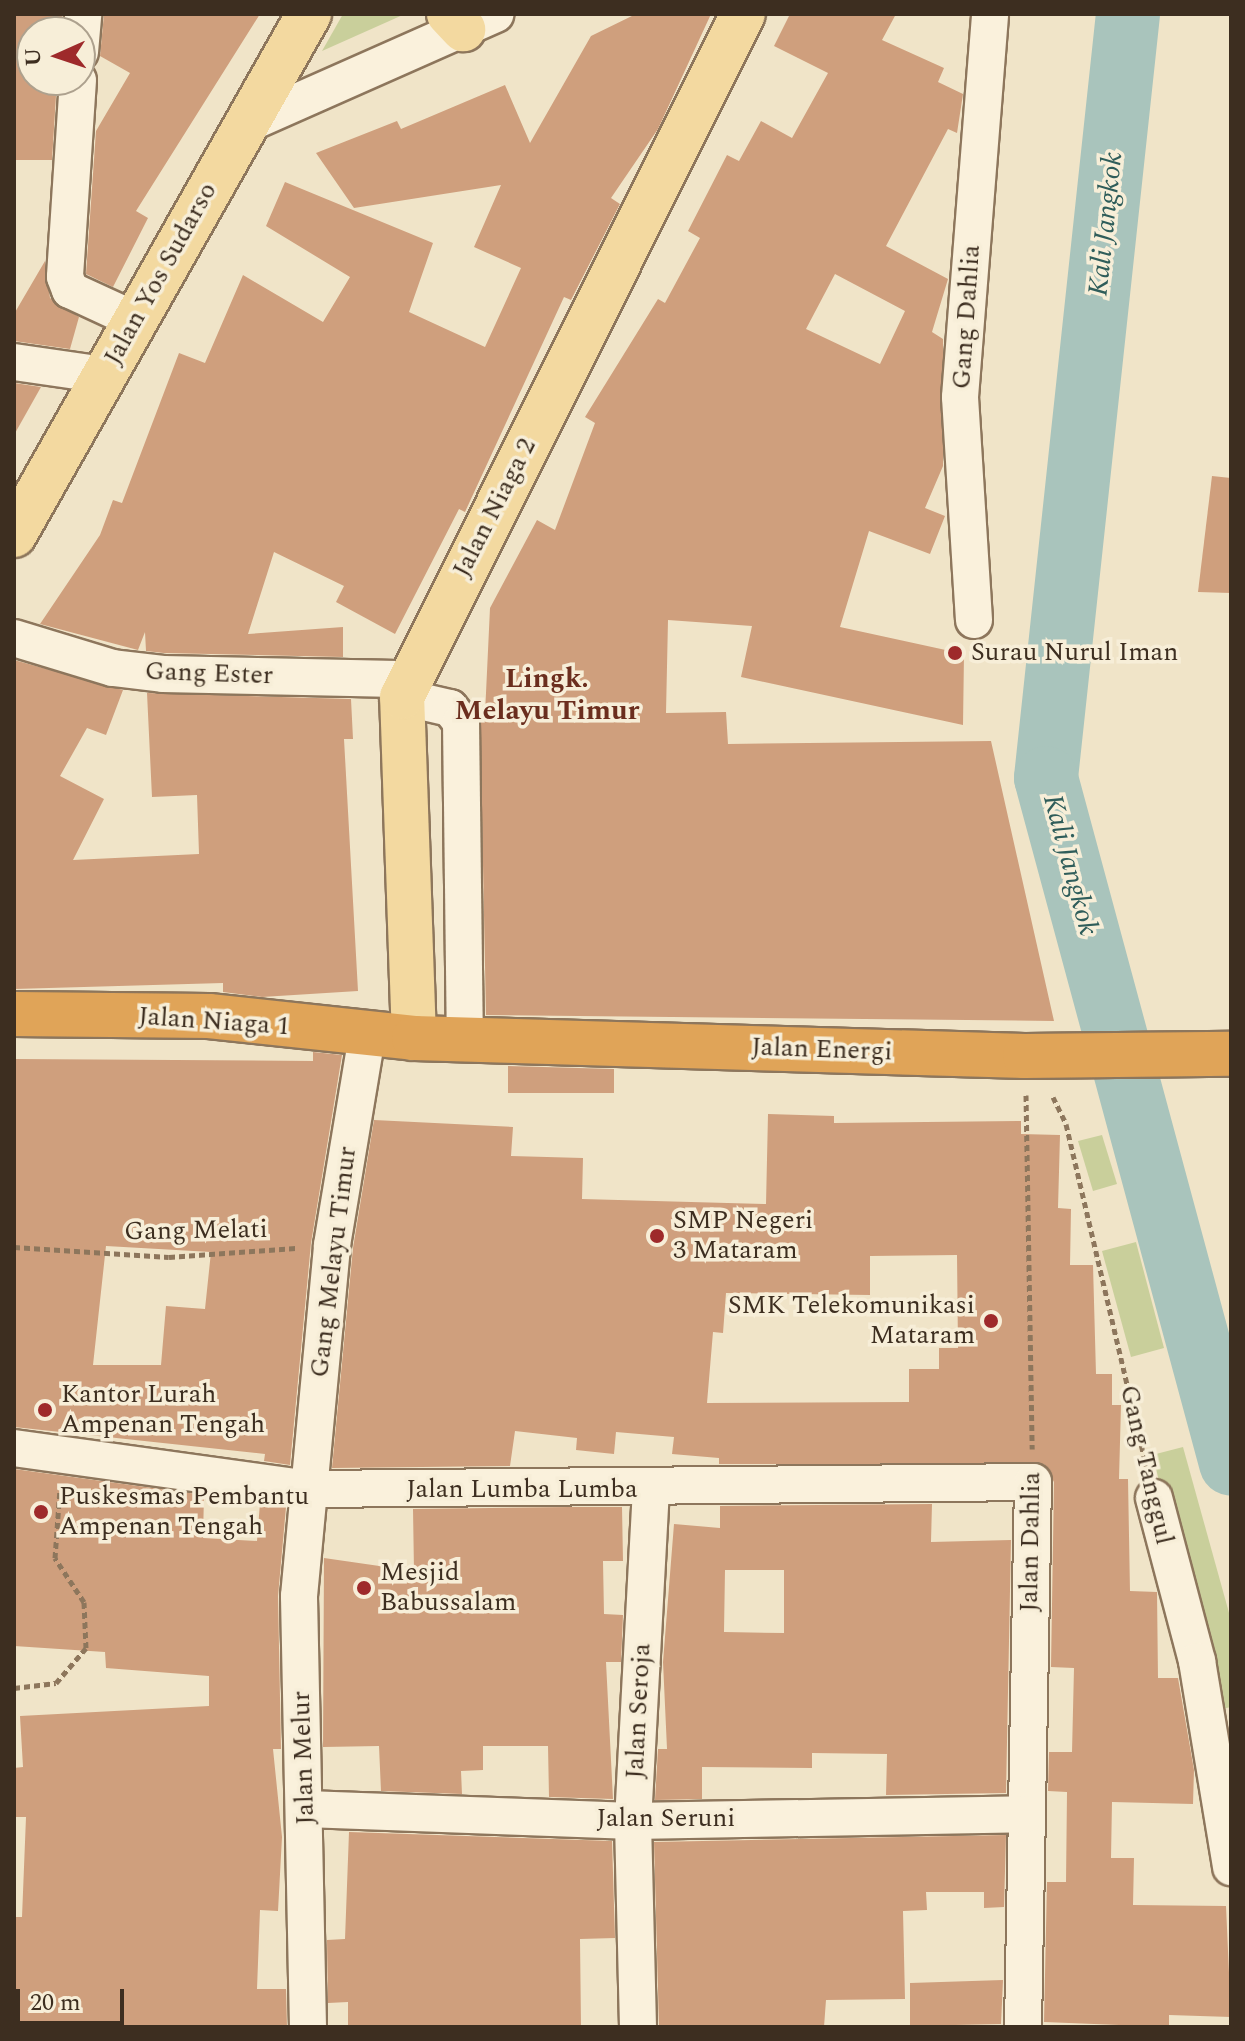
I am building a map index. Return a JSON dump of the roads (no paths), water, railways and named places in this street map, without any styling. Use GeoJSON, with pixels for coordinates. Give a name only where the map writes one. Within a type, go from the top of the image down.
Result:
{"type":"FeatureCollection","features":[{"type":"Feature","properties":{"kind":"highway","name":"Jalan Niaga 1"},"geometry":{"type":"LineString","coordinates":[[14,1014],[209,1016],[367,1036],[414,1038]]}},
{"type":"Feature","properties":{"kind":"highway","name":"Jalan Energi"},"geometry":{"type":"LineString","coordinates":[[414,1038],[1047,1080],[1231,1054]]}},
{"type":"Feature","properties":{"kind":"main road","name":"Jalan Niaga 2"},"geometry":{"type":"LineString","coordinates":[[414,1038],[406,688],[743,14]]}},
{"type":"Feature","properties":{"kind":"main road","name":"Jalan Yos Sudarso"},"geometry":{"type":"LineString","coordinates":[[14,535],[306,15]]}},
{"type":"Feature","properties":{"kind":"street","name":"Gang Dahlia"},"geometry":{"type":"LineString","coordinates":[[974,620],[960,397],[990,14]]}},
{"type":"Feature","properties":{"kind":"street"},"geometry":{"type":"LineString","coordinates":[[245,125],[469,19]]}},
{"type":"Feature","properties":{"kind":"street"},"geometry":{"type":"LineString","coordinates":[[77,96],[65,277],[70,290],[135,320]]}},
{"type":"Feature","properties":{"kind":"street"},"geometry":{"type":"LineString","coordinates":[[14,362],[104,375]]}},
{"type":"Feature","properties":{"kind":"street","name":"Gang Ester"},"geometry":{"type":"LineString","coordinates":[[14,638],[113,668],[163,674],[406,688],[450,708],[461,722],[465,1039]]}},
{"type":"Feature","properties":{"kind":"street","name":"Gang Melayu Timur"},"geometry":{"type":"LineString","coordinates":[[310,1489],[332,1245],[367,1036]]}},
{"type":"Feature","properties":{"kind":"street","name":"Jalan Lumba Lumba"},"geometry":{"type":"LineString","coordinates":[[14,1448],[310,1489],[651,1491],[1033,1482]]}},
{"type":"Feature","properties":{"kind":"street","name":"Jalan Dahlia"},"geometry":{"type":"LineString","coordinates":[[1023,2027],[1033,1482]]}},
{"type":"Feature","properties":{"kind":"street","name":"Jalan Melur"},"geometry":{"type":"LineString","coordinates":[[308,2027],[306,1809],[299,1596],[310,1489]]}},
{"type":"Feature","properties":{"kind":"street","name":"Jalan Seroja"},"geometry":{"type":"LineString","coordinates":[[638,2027],[633,1821],[651,1491]]}},
{"type":"Feature","properties":{"kind":"street","name":"Gang Tanggul"},"geometry":{"type":"LineString","coordinates":[[1154,1498],[1197,1661],[1231,1867]]}},
{"type":"Feature","properties":{"kind":"street","name":"Jalan Seruni"},"geometry":{"type":"LineString","coordinates":[[306,1809],[633,1821],[1026,1814]]}},
{"type":"Feature","properties":{"kind":"waterway","name":"Kali Jangkok"},"geometry":{"type":"LineString","coordinates":[[1128,14],[1046,778],[1231,1463]]}},
{"type":"Feature","properties":{"kind":"place","name":"Surau Nurul Iman"},"geometry":{"type":"Point","coordinates":[955,653]}},
{"type":"Feature","properties":{"kind":"place","name":"SMP Negeri 3 Mataram"},"geometry":{"type":"Point","coordinates":[657,1236]}},
{"type":"Feature","properties":{"kind":"place","name":"SMK Telekomunikasi Mataram"},"geometry":{"type":"Point","coordinates":[991,1321]}},
{"type":"Feature","properties":{"kind":"place","name":"Kantor Lurah Ampenan Tengah"},"geometry":{"type":"Point","coordinates":[45,1410]}},
{"type":"Feature","properties":{"kind":"place","name":"Puskesmas Pembantu Ampenan Tengah"},"geometry":{"type":"Point","coordinates":[41,1512]}},
{"type":"Feature","properties":{"kind":"place","name":"Mesjid Babussalam"},"geometry":{"type":"Point","coordinates":[364,1588]}},
{"type":"Feature","properties":{"kind":"district","name":"Lingk. Melayu Timur"},"geometry":{"type":"Point","coordinates":[547,695]}}]}
